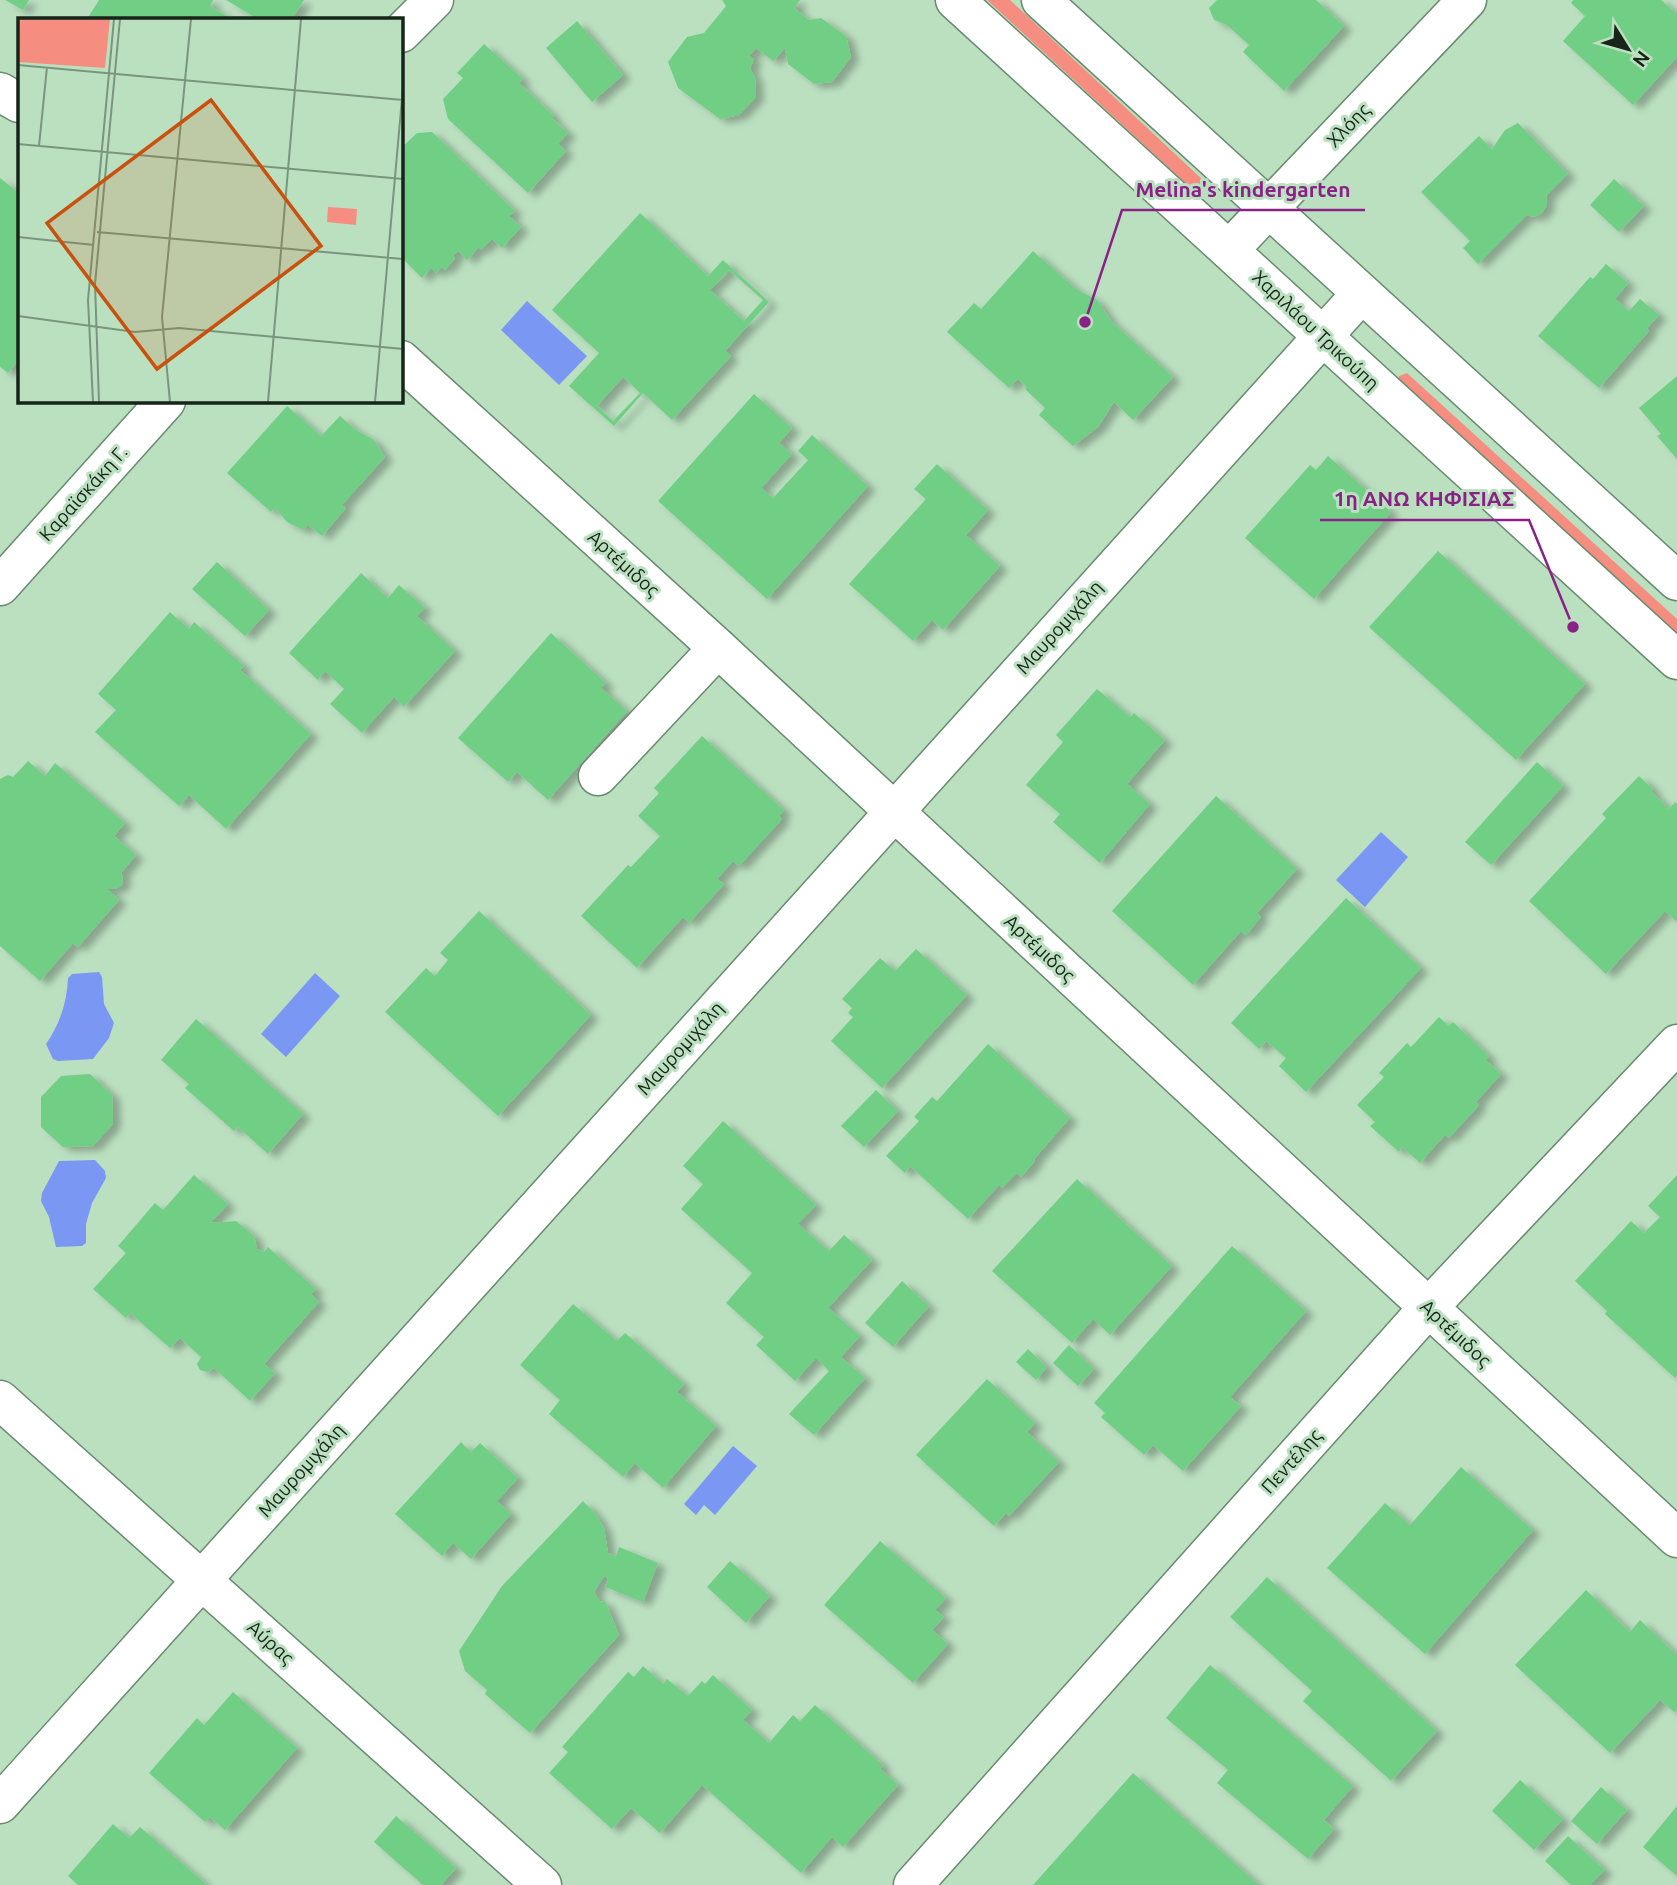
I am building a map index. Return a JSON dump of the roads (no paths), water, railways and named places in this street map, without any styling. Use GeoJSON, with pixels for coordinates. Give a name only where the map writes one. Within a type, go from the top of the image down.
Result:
{"type":"FeatureCollection","features":[{"type":"Feature","properties":{"kind":"street"},"geometry":{"type":"LineString","coordinates":[[402,32],[434,0]]}},
{"type":"Feature","properties":{"kind":"street","name":"Χαριλάου Τρικούπη"},"geometry":{"type":"LineString","coordinates":[[955,0],[1677,660]]}},
{"type":"Feature","properties":{"kind":"street"},"geometry":{"type":"LineString","coordinates":[[1041,0],[1270,206],[1361,294],[1677,581]]}},
{"type":"Feature","properties":{"kind":"street","name":"Χλόης"},"geometry":{"type":"LineString","coordinates":[[1229,250],[1467,0]]}},
{"type":"Feature","properties":{"kind":"street"},"geometry":{"type":"LineString","coordinates":[[0,92],[18,102]]}},
{"type":"Feature","properties":{"kind":"street","name":"Μαυρομιχάλη"},"geometry":{"type":"LineString","coordinates":[[0,1804],[1361,294]]}},
{"type":"Feature","properties":{"kind":"street","name":"Αρτέμιδος"},"geometry":{"type":"LineString","coordinates":[[402,361],[718,648],[1677,1538]]}},
{"type":"Feature","properties":{"kind":"street","name":"Καραϊσκάκη Γ."},"geometry":{"type":"LineString","coordinates":[[0,586],[165,402]]}},
{"type":"Feature","properties":{"kind":"street"},"geometry":{"type":"LineString","coordinates":[[598,776],[718,648]]}},
{"type":"Feature","properties":{"kind":"street","name":"Πεντέλης"},"geometry":{"type":"LineString","coordinates":[[913,1885],[1429,1307],[1677,1044]]}},
{"type":"Feature","properties":{"kind":"street","name":"Αύρας"},"geometry":{"type":"LineString","coordinates":[[0,1399],[542,1885]]}},
{"type":"Feature","properties":{"kind":"water"},"geometry":{"type":"Polygon","coordinates":[[[527,301],[587,356],[559,385],[501,330],[527,301]]]}},
{"type":"Feature","properties":{"kind":"water"},"geometry":{"type":"Polygon","coordinates":[[[1381,832],[1408,857],[1365,907],[1336,880],[1381,832]]]}},
{"type":"Feature","properties":{"kind":"water"},"geometry":{"type":"Polygon","coordinates":[[[99,972],[102,977],[104,1004],[114,1023],[109,1038],[93,1059],[53,1059],[46,1044],[62,1012],[68,978],[72,974],[99,972]]]}},
{"type":"Feature","properties":{"kind":"water"},"geometry":{"type":"Polygon","coordinates":[[[315,973],[340,996],[286,1057],[261,1034],[315,973]]]}},
{"type":"Feature","properties":{"kind":"water"},"geometry":{"type":"Polygon","coordinates":[[[95,1160],[105,1171],[106,1178],[92,1203],[86,1224],[86,1243],[82,1246],[56,1247],[49,1217],[41,1201],[42,1193],[59,1161],[95,1160]]]}},
{"type":"Feature","properties":{"kind":"water"},"geometry":{"type":"Polygon","coordinates":[[[733,1446],[757,1466],[715,1515],[704,1505],[696,1515],[684,1504],[733,1446]]]}},
{"type":"Feature","properties":{"kind":"place","name":"Melina's kindergarten"},"geometry":{"type":"Point","coordinates":[1085,322]}},
{"type":"Feature","properties":{"kind":"place","name":"1η ΑΝΩ ΚΗΦΙΣΙΑΣ"},"geometry":{"type":"Point","coordinates":[1573,627]}}]}
